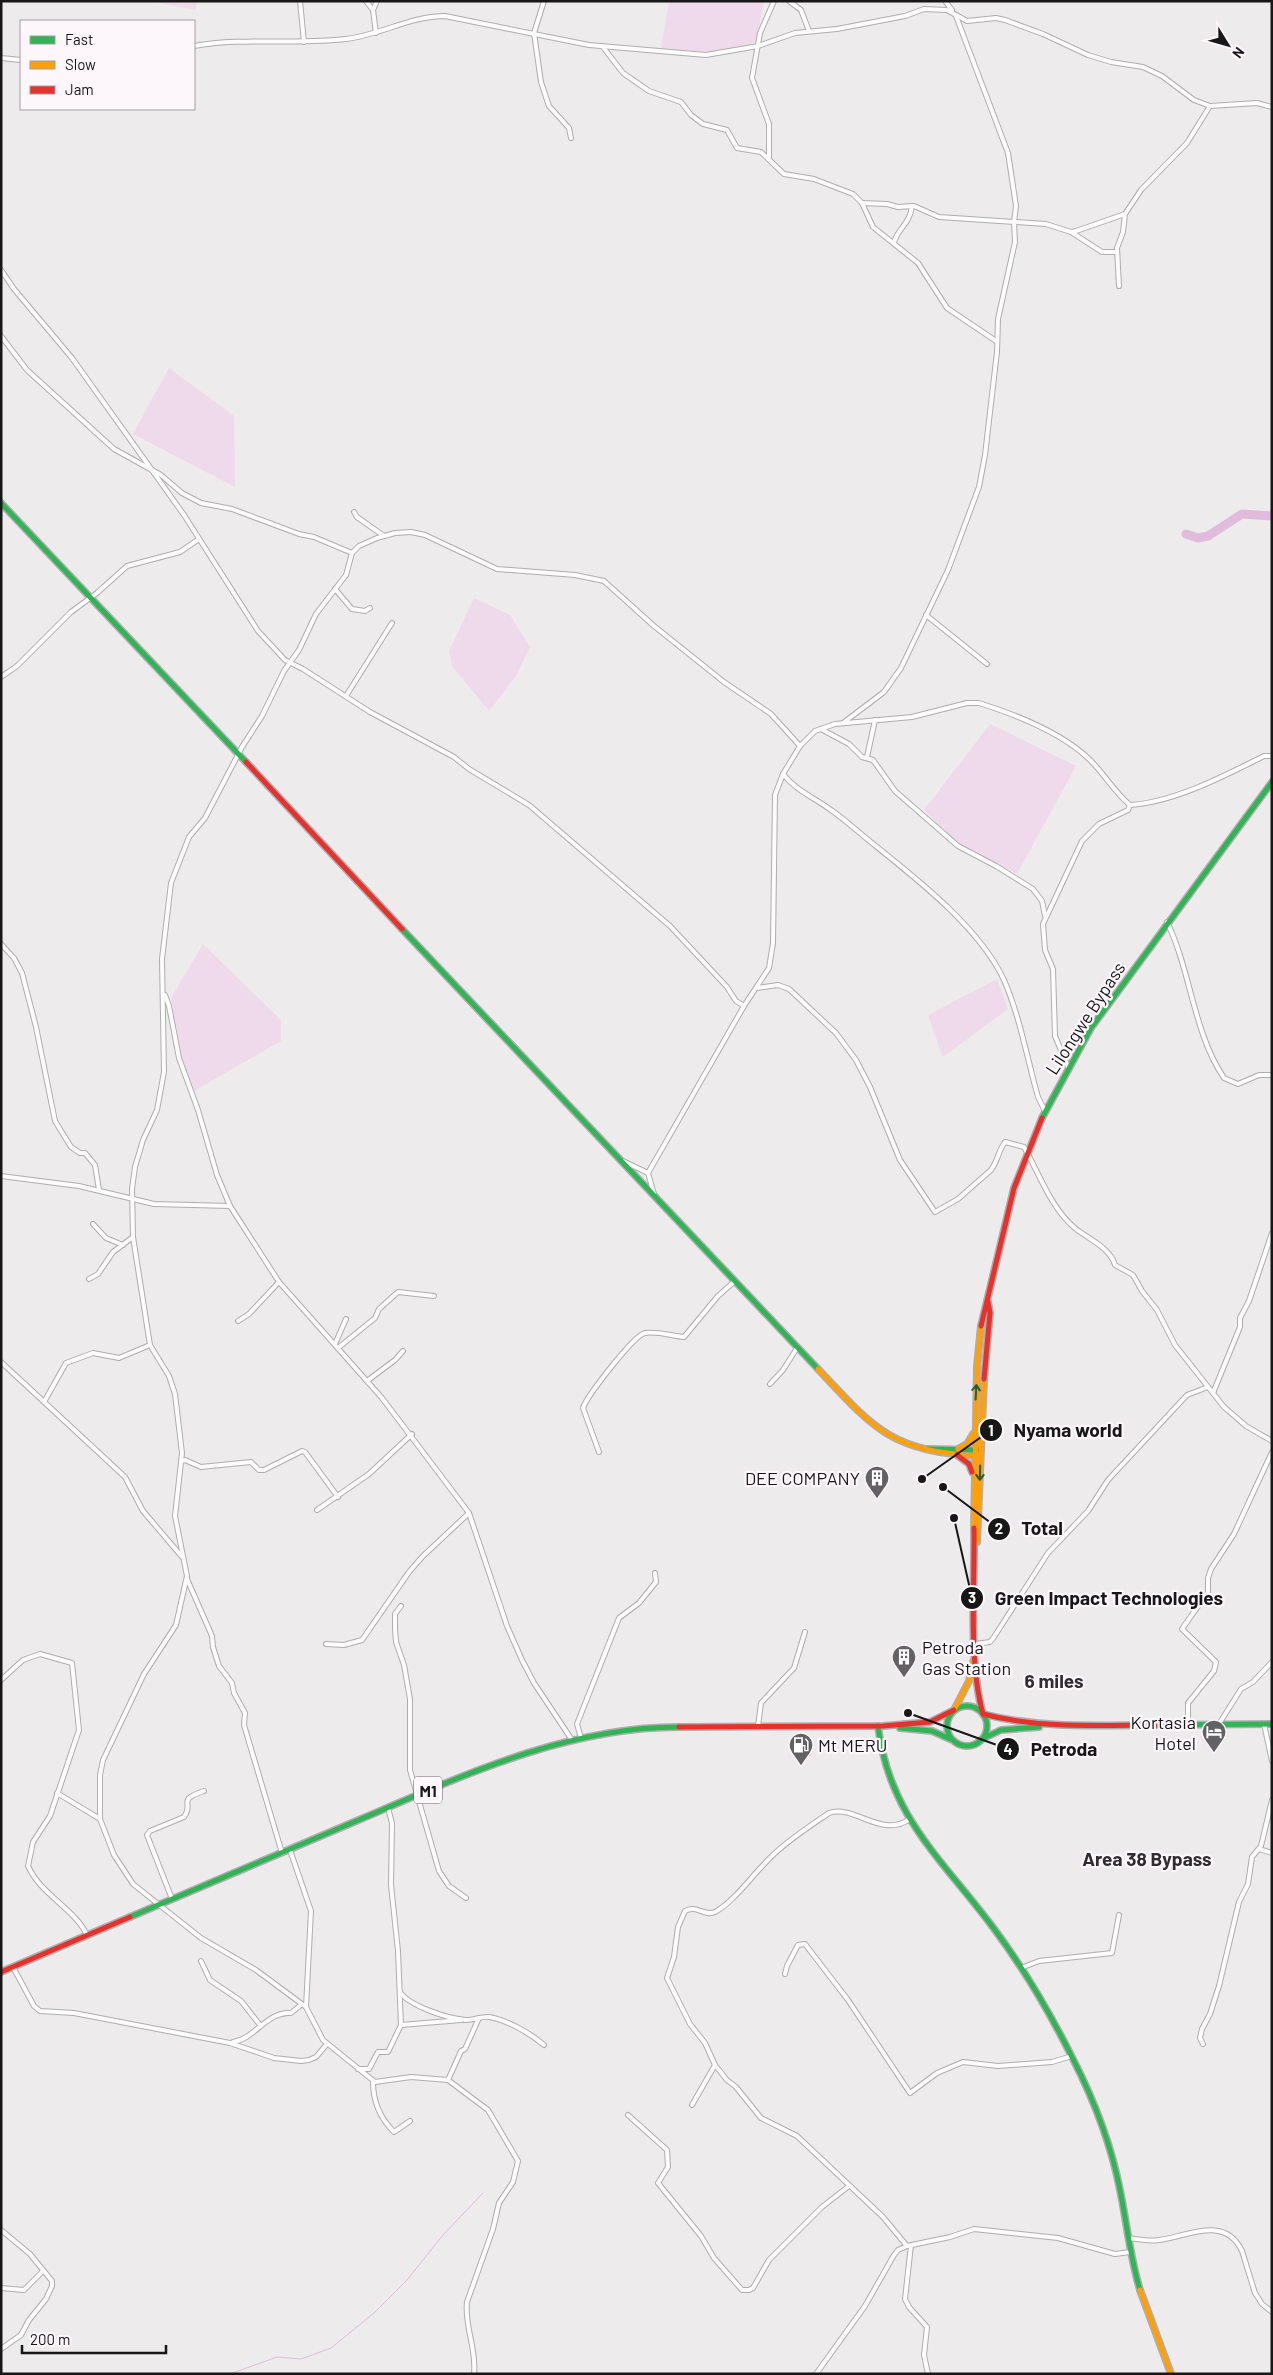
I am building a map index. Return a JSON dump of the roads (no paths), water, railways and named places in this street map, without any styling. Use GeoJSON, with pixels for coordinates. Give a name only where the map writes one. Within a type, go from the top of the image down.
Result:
{"type":"FeatureCollection","features":[{"type":"Feature","properties":{"kind":"main road"},"geometry":{"type":"LineString","coordinates":[[1,503],[797,1348],[874,1427],[892,1438],[922,1449],[981,1456]]}},
{"type":"Feature","properties":{"kind":"main road","name":"Lilongwe Bypass"},"geometry":{"type":"LineString","coordinates":[[983,1714],[978,1696],[975,1652],[974,1430],[979,1340],[1004,1226],[1028,1153],[1046,1111],[1068,1067],[1091,1028],[1167,922],[1272,782]]}},
{"type":"Feature","properties":{"kind":"main road","name":"Lilongwe Bypass"},"geometry":{"type":"LineString","coordinates":[[976,1546],[979,1527],[981,1450],[990,1313],[988,1302]]}},
{"type":"Feature","properties":{"kind":"main road"},"geometry":{"type":"LineString","coordinates":[[957,1452],[970,1440],[974,1430]]}},
{"type":"Feature","properties":{"kind":"main road"},"geometry":{"type":"LineString","coordinates":[[957,1452],[974,1449],[981,1450]]}},
{"type":"Feature","properties":{"kind":"main road"},"geometry":{"type":"LineString","coordinates":[[957,1452],[969,1464],[974,1486]]}},
{"type":"Feature","properties":{"kind":"main road","name":"Lilongwe Bypass"},"geometry":{"type":"LineString","coordinates":[[954,1710],[969,1682],[975,1652]]}},
{"type":"Feature","properties":{"kind":"main road","name":"M1"},"geometry":{"type":"LineString","coordinates":[[1,1972],[502,1760],[580,1738],[648,1728],[880,1726],[930,1722],[954,1710],[968,1706],[978,1709],[983,1714],[1009,1721],[1069,1725]]}},
{"type":"Feature","properties":{"kind":"main road"},"geometry":{"type":"LineString","coordinates":[[954,1710],[947,1725],[948,1732],[954,1740]]}},
{"type":"Feature","properties":{"kind":"main road"},"geometry":{"type":"LineString","coordinates":[[978,1742],[986,1729],[983,1714]]}},
{"type":"Feature","properties":{"kind":"main road","name":"M1"},"geometry":{"type":"LineString","coordinates":[[880,1726],[932,1731],[966,1745],[978,1742],[1002,1730],[1069,1725],[1272,1724]]}},
{"type":"Feature","properties":{"kind":"main road"},"geometry":{"type":"LineString","coordinates":[[880,1726],[878,1744],[893,1784],[910,1819],[931,1850],[992,1926],[1021,1968],[1072,2056],[1094,2104],[1114,2165],[1130,2252],[1171,2374]]}},
{"type":"Feature","properties":{"kind":"street"},"geometry":{"type":"LineString","coordinates":[[300,1],[304,42]]}},
{"type":"Feature","properties":{"kind":"street"},"geometry":{"type":"LineString","coordinates":[[366,1],[373,10],[376,33]]}},
{"type":"Feature","properties":{"kind":"street"},"geometry":{"type":"LineString","coordinates":[[373,10],[377,1]]}},
{"type":"Feature","properties":{"kind":"street"},"geometry":{"type":"LineString","coordinates":[[544,1],[534,33],[544,92],[552,110],[569,128],[571,138]]}},
{"type":"Feature","properties":{"kind":"street"},"geometry":{"type":"LineString","coordinates":[[769,158],[768,124],[752,78],[763,25],[774,1]]}},
{"type":"Feature","properties":{"kind":"street"},"geometry":{"type":"LineString","coordinates":[[789,1],[801,10],[809,31]]}},
{"type":"Feature","properties":{"kind":"street"},"geometry":{"type":"LineString","coordinates":[[844,723],[875,700],[892,682],[901,668],[948,570],[982,477],[992,400],[998,319],[1016,242],[1014,222],[1016,206],[1008,153],[955,14],[944,1]]}},
{"type":"Feature","properties":{"kind":"street"},"geometry":{"type":"LineString","coordinates":[[195,46],[223,42],[304,42],[348,39],[376,33],[428,17],[445,16],[603,47],[706,55],[758,46],[785,36],[879,21],[930,8],[947,10],[966,21],[996,18],[1005,20],[1044,34],[1057,43],[1088,55],[1111,62],[1143,67],[1162,76],[1194,100],[1210,106],[1258,103],[1272,107]]}},
{"type":"Feature","properties":{"kind":"street"},"geometry":{"type":"LineString","coordinates":[[603,47],[622,73],[649,91],[684,104],[691,115],[703,124],[727,130],[737,148],[757,151],[769,158],[776,169],[784,174],[851,192],[862,203],[874,227],[918,263],[948,308],[996,341]]}},
{"type":"Feature","properties":{"kind":"street"},"geometry":{"type":"LineString","coordinates":[[1,58],[20,60]]}},
{"type":"Feature","properties":{"kind":"street"},"geometry":{"type":"LineString","coordinates":[[1119,286],[1117,252],[1125,214],[1142,190],[1188,143],[1210,106]]}},
{"type":"Feature","properties":{"kind":"street"},"geometry":{"type":"LineString","coordinates":[[862,203],[887,204],[898,207],[912,206],[939,217],[1046,224],[1071,232],[1102,252],[1117,252]]}},
{"type":"Feature","properties":{"kind":"street"},"geometry":{"type":"LineString","coordinates":[[894,242],[896,236],[909,220],[912,206]]}},
{"type":"Feature","properties":{"kind":"street"},"geometry":{"type":"LineString","coordinates":[[1071,232],[1125,214]]}},
{"type":"Feature","properties":{"kind":"street"},"geometry":{"type":"LineString","coordinates":[[1,270],[14,289],[72,358],[153,470],[258,631],[290,664],[303,669],[370,712],[454,757],[469,769],[529,805],[670,926],[727,987],[736,1001],[744,1006]]}},
{"type":"Feature","properties":{"kind":"street"},"geometry":{"type":"LineString","coordinates":[[1,336],[27,370],[114,449],[129,459],[153,470],[191,499],[212,506],[232,509],[266,523],[314,537],[352,553]]}},
{"type":"Feature","properties":{"kind":"street"},"geometry":{"type":"LineString","coordinates":[[354,512],[357,517],[384,536]]}},
{"type":"Feature","properties":{"kind":"street"},"geometry":{"type":"LineString","coordinates":[[282,1853],[244,1725],[245,1713],[234,1693],[232,1683],[219,1666],[213,1647],[212,1636],[187,1576],[175,1516],[181,1445],[173,1388],[150,1345],[133,1237],[132,1199],[135,1167],[143,1140],[157,1110],[164,1072],[163,949],[169,893],[174,873],[185,846],[205,818],[238,754],[306,636],[316,614],[346,575],[352,553],[359,546],[395,532],[419,533],[494,568],[575,575],[604,581],[654,626],[724,682],[771,714],[800,746]]}},
{"type":"Feature","properties":{"kind":"street"},"geometry":{"type":"LineString","coordinates":[[1,677],[17,666],[71,612],[127,566],[180,552],[199,540]]}},
{"type":"Feature","properties":{"kind":"street"},"geometry":{"type":"LineString","coordinates":[[335,589],[352,609],[365,611],[370,608]]}},
{"type":"Feature","properties":{"kind":"street"},"geometry":{"type":"LineString","coordinates":[[926,615],[987,664]]}},
{"type":"Feature","properties":{"kind":"street"},"geometry":{"type":"LineString","coordinates":[[346,696],[392,622]]}},
{"type":"Feature","properties":{"kind":"street"},"geometry":{"type":"LineString","coordinates":[[655,1197],[648,1173],[744,1006],[769,968],[772,957],[775,880],[775,795],[783,774],[800,746],[821,729],[844,723],[927,714],[966,703],[990,707],[1069,742],[1088,758],[1121,798],[1130,805],[1144,804],[1206,784],[1264,756],[1272,756]]}},
{"type":"Feature","properties":{"kind":"street"},"geometry":{"type":"LineString","coordinates":[[867,757],[875,720]]}},
{"type":"Feature","properties":{"kind":"street"},"geometry":{"type":"LineString","coordinates":[[821,729],[849,744],[862,757],[867,757],[879,766],[895,791],[958,846],[996,866],[1033,889],[1042,901],[1046,916]]}},
{"type":"Feature","properties":{"kind":"street"},"geometry":{"type":"LineString","coordinates":[[783,774],[792,785],[831,810],[900,865],[955,915],[981,942],[992,958],[1009,992],[1038,1097],[1046,1111]]}},
{"type":"Feature","properties":{"kind":"street"},"geometry":{"type":"LineString","coordinates":[[1068,1067],[1055,1036],[1053,969],[1047,956],[1043,934],[1046,916],[1082,841],[1098,824],[1128,810],[1130,805]]}},
{"type":"Feature","properties":{"kind":"street"},"geometry":{"type":"LineString","coordinates":[[1167,922],[1178,944],[1190,992],[1207,1043],[1220,1072],[1226,1080],[1238,1084],[1259,1075],[1272,1075]]}},
{"type":"Feature","properties":{"kind":"street"},"geometry":{"type":"LineString","coordinates":[[1,944],[14,958],[22,973],[36,1027],[55,1121],[71,1147],[80,1153],[85,1153],[95,1165],[99,1190]]}},
{"type":"Feature","properties":{"kind":"street"},"geometry":{"type":"LineString","coordinates":[[757,988],[778,985],[789,989],[836,1033],[856,1060],[870,1086],[900,1160],[935,1212],[958,1199],[986,1176],[995,1165],[1000,1148],[1005,1142],[1024,1146],[1064,1216],[1074,1227],[1110,1255],[1115,1265],[1124,1268],[1133,1275],[1137,1284],[1160,1315],[1174,1345],[1232,1415],[1272,1441]]}},
{"type":"Feature","properties":{"kind":"street"},"geometry":{"type":"LineString","coordinates":[[164,992],[169,1006],[179,1058],[195,1101],[217,1175],[230,1206],[279,1282],[412,1434],[469,1513],[507,1626],[522,1660],[534,1683],[572,1740]]}},
{"type":"Feature","properties":{"kind":"street"},"geometry":{"type":"LineString","coordinates":[[618,1158],[648,1173]]}},
{"type":"Feature","properties":{"kind":"street"},"geometry":{"type":"LineString","coordinates":[[1,1176],[41,1180],[99,1190],[154,1204],[230,1206]]}},
{"type":"Feature","properties":{"kind":"street"},"geometry":{"type":"LineString","coordinates":[[94,1224],[106,1238],[123,1245]]}},
{"type":"Feature","properties":{"kind":"street"},"geometry":{"type":"LineString","coordinates":[[1213,1393],[1240,1327],[1240,1318],[1249,1300],[1272,1233]]}},
{"type":"Feature","properties":{"kind":"street"},"geometry":{"type":"LineString","coordinates":[[89,1279],[98,1274],[114,1252],[133,1237]]}},
{"type":"Feature","properties":{"kind":"street"},"geometry":{"type":"LineString","coordinates":[[238,1321],[249,1314],[279,1282]]}},
{"type":"Feature","properties":{"kind":"street"},"geometry":{"type":"LineString","coordinates":[[599,1452],[583,1408],[620,1357],[636,1339],[646,1333],[684,1337],[718,1296],[735,1282]]}},
{"type":"Feature","properties":{"kind":"street"},"geometry":{"type":"LineString","coordinates":[[336,1346],[375,1318],[379,1309],[398,1292],[434,1296]]}},
{"type":"Feature","properties":{"kind":"street"},"geometry":{"type":"LineString","coordinates":[[336,1346],[346,1318]]}},
{"type":"Feature","properties":{"kind":"street"},"geometry":{"type":"LineString","coordinates":[[44,1402],[66,1363],[93,1353],[119,1358],[150,1345]]}},
{"type":"Feature","properties":{"kind":"street"},"geometry":{"type":"LineString","coordinates":[[770,1384],[783,1370],[797,1348]]}},
{"type":"Feature","properties":{"kind":"street"},"geometry":{"type":"LineString","coordinates":[[367,1381],[395,1360],[403,1351]]}},
{"type":"Feature","properties":{"kind":"street"},"geometry":{"type":"LineString","coordinates":[[1,1362],[125,1476],[143,1511],[183,1558]]}},
{"type":"Feature","properties":{"kind":"street"},"geometry":{"type":"LineString","coordinates":[[975,1644],[990,1642],[1048,1553],[1088,1511],[1108,1480],[1187,1395],[1208,1387]]}},
{"type":"Feature","properties":{"kind":"street"},"geometry":{"type":"LineString","coordinates":[[317,1510],[369,1474],[412,1434]]}},
{"type":"Feature","properties":{"kind":"street"},"geometry":{"type":"LineString","coordinates":[[181,1461],[185,1460],[202,1467],[251,1462],[259,1470],[264,1470],[302,1451],[305,1452],[338,1497]]}},
{"type":"Feature","properties":{"kind":"street"},"geometry":{"type":"LineString","coordinates":[[1188,1724],[1188,1703],[1214,1671],[1216,1662],[1182,1629],[1208,1592],[1208,1578],[1211,1568],[1234,1534],[1272,1452]]}},
{"type":"Feature","properties":{"kind":"street"},"geometry":{"type":"LineString","coordinates":[[326,1644],[344,1645],[362,1640],[409,1572],[423,1556],[469,1513]]}},
{"type":"Feature","properties":{"kind":"street"},"geometry":{"type":"LineString","coordinates":[[580,1738],[577,1724],[619,1618],[639,1603],[656,1582],[655,1573]]}},
{"type":"Feature","properties":{"kind":"street"},"geometry":{"type":"LineString","coordinates":[[187,1576],[176,1625],[144,1674],[103,1760],[100,1775],[100,1819],[114,1855],[125,1873],[138,1888],[201,1938],[256,1970],[306,2007]]}},
{"type":"Feature","properties":{"kind":"street"},"geometry":{"type":"LineString","coordinates":[[401,1606],[396,1614],[395,1628],[410,1699],[410,1770],[443,1880],[466,1898]]}},
{"type":"Feature","properties":{"kind":"street"},"geometry":{"type":"LineString","coordinates":[[758,1726],[761,1703],[794,1668],[805,1632]]}},
{"type":"Feature","properties":{"kind":"street"},"geometry":{"type":"LineString","coordinates":[[1,1680],[23,1660],[40,1654],[72,1663],[79,1730],[46,1825],[33,1842],[28,1866],[54,1899],[82,1924],[87,1935]]}},
{"type":"Feature","properties":{"kind":"street"},"geometry":{"type":"LineString","coordinates":[[1219,1724],[1240,1689],[1253,1682],[1272,1662]]}},
{"type":"Feature","properties":{"kind":"street"},"geometry":{"type":"LineString","coordinates":[[1264,1724],[1272,1761]]}},
{"type":"Feature","properties":{"kind":"street"},"geometry":{"type":"LineString","coordinates":[[172,1899],[147,1835],[150,1830],[184,1817],[187,1813],[186,1800],[204,1791]]}},
{"type":"Feature","properties":{"kind":"street"},"geometry":{"type":"LineString","coordinates":[[58,1793],[100,1819]]}},
{"type":"Feature","properties":{"kind":"street"},"geometry":{"type":"LineString","coordinates":[[1203,2044],[1200,2038],[1202,2029],[1210,2014],[1219,1986],[1239,1902],[1248,1884],[1252,1857],[1259,1849],[1272,1800]]}},
{"type":"Feature","properties":{"kind":"street"},"geometry":{"type":"LineString","coordinates":[[357,2069],[369,2069],[378,2052],[388,2052],[401,2025],[398,1944],[391,1885],[392,1823],[388,1808]]}},
{"type":"Feature","properties":{"kind":"street"},"geometry":{"type":"LineString","coordinates":[[910,1819],[900,1825],[891,1825],[872,1823],[843,1812],[835,1811],[829,1813],[772,1856],[744,1887],[716,1911],[708,1913],[694,1908],[683,1913],[678,1927],[674,1957],[667,1978],[690,2024],[708,2047],[715,2065],[761,2118],[797,2136],[883,2217],[909,2246],[910,2270],[905,2299],[909,2308],[927,2327],[924,2355],[928,2374]]}},
{"type":"Feature","properties":{"kind":"street"},"geometry":{"type":"LineString","coordinates":[[1259,1849],[1272,1854]]}},
{"type":"Feature","properties":{"kind":"street"},"geometry":{"type":"LineString","coordinates":[[290,1850],[311,1911],[306,2007],[323,2040],[373,2082],[376,2104],[388,2126],[394,2132],[410,2121]]}},
{"type":"Feature","properties":{"kind":"street"},"geometry":{"type":"LineString","coordinates":[[1021,1968],[1039,1961],[1112,1953],[1119,1915]]}},
{"type":"Feature","properties":{"kind":"street"},"geometry":{"type":"LineString","coordinates":[[785,1974],[786,1966],[798,1945],[805,1944],[848,2000],[910,2093],[937,2073],[963,2062],[998,2066],[1052,2062],[1072,2056]]}},
{"type":"Feature","properties":{"kind":"street"},"geometry":{"type":"LineString","coordinates":[[201,1961],[210,1980],[241,2001],[260,2025]]}},
{"type":"Feature","properties":{"kind":"street"},"geometry":{"type":"LineString","coordinates":[[13,1967],[34,2006],[40,2011],[74,2013],[230,2043],[274,2058],[301,2061],[316,2057],[327,2044]]}},
{"type":"Feature","properties":{"kind":"street"},"geometry":{"type":"LineString","coordinates":[[400,1992],[408,2002],[466,2020]]}},
{"type":"Feature","properties":{"kind":"street"},"geometry":{"type":"LineString","coordinates":[[230,2043],[245,2039],[260,2025],[279,2014],[291,2013],[301,2005]]}},
{"type":"Feature","properties":{"kind":"street"},"geometry":{"type":"LineString","coordinates":[[401,2025],[490,2017],[544,2045]]}},
{"type":"Feature","properties":{"kind":"street"},"geometry":{"type":"LineString","coordinates":[[448,2080],[479,2018]]}},
{"type":"Feature","properties":{"kind":"street"},"geometry":{"type":"LineString","coordinates":[[692,2105],[715,2065]]}},
{"type":"Feature","properties":{"kind":"street"},"geometry":{"type":"LineString","coordinates":[[373,2082],[410,2078],[448,2080],[488,2110],[518,2162],[513,2182],[499,2203],[493,2229],[466,2302],[474,2374]]}},
{"type":"Feature","properties":{"kind":"street"},"geometry":{"type":"LineString","coordinates":[[628,2115],[667,2150],[668,2167],[658,2183],[701,2236],[714,2258],[742,2290],[753,2288],[769,2260],[822,2207],[849,2186]]}},
{"type":"Feature","properties":{"kind":"street"},"geometry":{"type":"LineString","coordinates":[[816,2374],[865,2306],[898,2250],[950,2237],[963,2231],[979,2229],[1058,2238],[1114,2254],[1130,2252]]}},
{"type":"Feature","properties":{"kind":"street"},"geometry":{"type":"LineString","coordinates":[[1,2230],[30,2254],[52,2281],[52,2286],[46,2299],[29,2320],[21,2335],[1,2349]]}},
{"type":"Feature","properties":{"kind":"street"},"geometry":{"type":"LineString","coordinates":[[1128,2238],[1156,2241],[1198,2230],[1216,2232],[1231,2238],[1239,2244],[1258,2299],[1272,2312]]}},
{"type":"Feature","properties":{"kind":"street"},"geometry":{"type":"LineString","coordinates":[[1,2288],[24,2290],[44,2271]]}},
{"type":"Feature","properties":{"kind":"waterway"},"geometry":{"type":"LineString","coordinates":[[1186,534],[1198,538],[1208,536],[1242,514],[1272,516]]}},
{"type":"Feature","properties":{"kind":"waterway"},"geometry":{"type":"LineString","coordinates":[[230,2374],[277,2357],[301,2359],[331,2348],[374,2313],[407,2280],[443,2235],[483,2193]]}},
{"type":"Feature","properties":{"kind":"place","name":"Nyama world"},"geometry":{"type":"Point","coordinates":[922,1479]}},
{"type":"Feature","properties":{"kind":"place","name":"Total"},"geometry":{"type":"Point","coordinates":[943,1487]}},
{"type":"Feature","properties":{"kind":"place","name":"DEE COMPANY"},"geometry":{"type":"Point","coordinates":[877,1499]}},
{"type":"Feature","properties":{"kind":"place","name":"Green Impact Technologies"},"geometry":{"type":"Point","coordinates":[954,1518]}},
{"type":"Feature","properties":{"kind":"place","name":"Petroda Gas Station"},"geometry":{"type":"Point","coordinates":[904,1678]}},
{"type":"Feature","properties":{"kind":"place","name":"Petroda"},"geometry":{"type":"Point","coordinates":[908,1713]}},
{"type":"Feature","properties":{"kind":"place","name":"Kortasia Hotel"},"geometry":{"type":"Point","coordinates":[1214,1753]}},
{"type":"Feature","properties":{"kind":"place","name":"Mt MERU"},"geometry":{"type":"Point","coordinates":[801,1766]}},
{"type":"Feature","properties":{"kind":"district","name":"6 miles"},"geometry":{"type":"Point","coordinates":[1054,1680]}},
{"type":"Feature","properties":{"kind":"district","name":"Area 38 Bypass"},"geometry":{"type":"Point","coordinates":[1147,1858]}}]}
